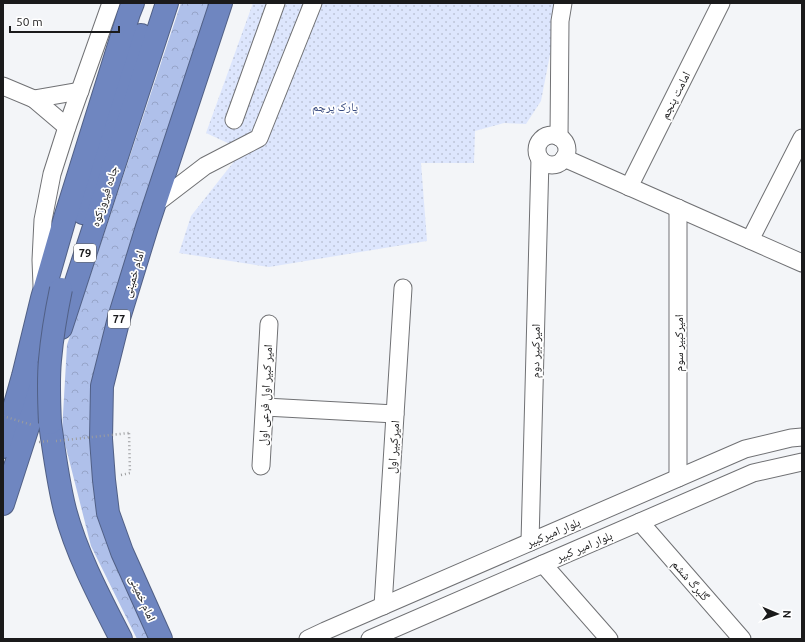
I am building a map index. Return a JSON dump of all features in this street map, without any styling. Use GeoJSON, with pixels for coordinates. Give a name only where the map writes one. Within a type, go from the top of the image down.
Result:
{"type":"FeatureCollection","features":[{"type":"Feature","properties":{"kind":"highway","name":"79"},"geometry":{"type":"LineString","coordinates":[[3,447],[5,426],[52,294],[65,218],[133,3]]}},
{"type":"Feature","properties":{"kind":"highway"},"geometry":{"type":"LineString","coordinates":[[121,639],[97,593],[72,534],[42,424],[48,392],[50,360],[56,314],[52,294],[107,137],[151,3]]}},
{"type":"Feature","properties":{"kind":"highway","name":"جاده فیروزکوه"},"geometry":{"type":"LineString","coordinates":[[3,504],[167,3]]}},
{"type":"Feature","properties":{"kind":"highway","name":"امام خمینی"},"geometry":{"type":"LineString","coordinates":[[161,639],[122,552],[108,513],[101,439],[102,386],[119,318],[154,205],[221,3]]}},
{"type":"Feature","properties":{"kind":"street"},"geometry":{"type":"LineString","coordinates":[[52,294],[41,260],[43,220],[52,174],[111,3]]}},
{"type":"Feature","properties":{"kind":"street"},"geometry":{"type":"LineString","coordinates":[[234,120],[276,3]]}},
{"type":"Feature","properties":{"kind":"street"},"geometry":{"type":"LineString","coordinates":[[154,205],[205,166],[259,138],[313,3]]}},
{"type":"Feature","properties":{"kind":"street"},"geometry":{"type":"LineString","coordinates":[[559,137],[560,21],[563,3]]}},
{"type":"Feature","properties":{"kind":"street","name":"امامت پنجم"},"geometry":{"type":"LineString","coordinates":[[629,186],[721,3]]}},
{"type":"Feature","properties":{"kind":"street"},"geometry":{"type":"LineString","coordinates":[[3,86],[34,99],[67,127]]}},
{"type":"Feature","properties":{"kind":"street"},"geometry":{"type":"LineString","coordinates":[[34,99],[80,91]]}},
{"type":"Feature","properties":{"kind":"street"},"geometry":{"type":"LineString","coordinates":[[549,135],[559,137],[563,140],[566,149],[564,158],[553,165],[544,163],[540,159],[537,150],[540,140],[549,135]]}},
{"type":"Feature","properties":{"kind":"street"},"geometry":{"type":"LineString","coordinates":[[750,240],[802,138]]}},
{"type":"Feature","properties":{"kind":"street"},"geometry":{"type":"LineString","coordinates":[[564,158],[802,263]]}},
{"type":"Feature","properties":{"kind":"street","name":"امیرکبیر دوم"},"geometry":{"type":"LineString","coordinates":[[530,542],[540,159]]}},
{"type":"Feature","properties":{"kind":"street","name":"امیرکبیر سوم"},"geometry":{"type":"LineString","coordinates":[[678,208],[678,478]]}},
{"type":"Feature","properties":{"kind":"street","name":"امیرکبیر اول"},"geometry":{"type":"LineString","coordinates":[[384,606],[403,288]]}},
{"type":"Feature","properties":{"kind":"street","name":"امیر کبیر اول فرعی اول"},"geometry":{"type":"LineString","coordinates":[[261,466],[269,324]]}},
{"type":"Feature","properties":{"kind":"street"},"geometry":{"type":"LineString","coordinates":[[265,407],[395,414]]}},
{"type":"Feature","properties":{"kind":"street","name":"بلوار امیرکبیر"},"geometry":{"type":"LineString","coordinates":[[308,639],[745,449],[791,438],[802,437]]}},
{"type":"Feature","properties":{"kind":"street"},"geometry":{"type":"LineString","coordinates":[[745,449],[753,473]]}},
{"type":"Feature","properties":{"kind":"street","name":"بلوار امیر کبیر"},"geometry":{"type":"LineString","coordinates":[[370,639],[753,473],[800,466]]}},
{"type":"Feature","properties":{"kind":"street","name":"گلبرگ ششم"},"geometry":{"type":"LineString","coordinates":[[640,522],[742,639]]}},
{"type":"Feature","properties":{"kind":"street"},"geometry":{"type":"LineString","coordinates":[[543,564],[609,639]]}},
{"type":"Feature","properties":{"kind":"path"},"geometry":{"type":"LineString","coordinates":[[5,426],[42,424]]}},
{"type":"Feature","properties":{"kind":"path"},"geometry":{"type":"LineString","coordinates":[[39,442],[129,433],[130,473]]}},
{"type":"Feature","properties":{"kind":"green space"},"geometry":{"type":"Polygon","coordinates":[[[181,3],[210,3],[111,315],[90,390],[93,483],[102,529],[153,639],[137,639],[91,546],[62,432],[67,345],[181,3]]]}},
{"type":"Feature","properties":{"kind":"green space","name":"پارک پرچم"},"geometry":{"type":"Polygon","coordinates":[[[253,3],[560,3],[541,101],[526,124],[504,123],[475,131],[474,163],[421,163],[427,241],[269,267],[179,253],[191,216],[243,150],[206,133],[253,3]]]}}]}
